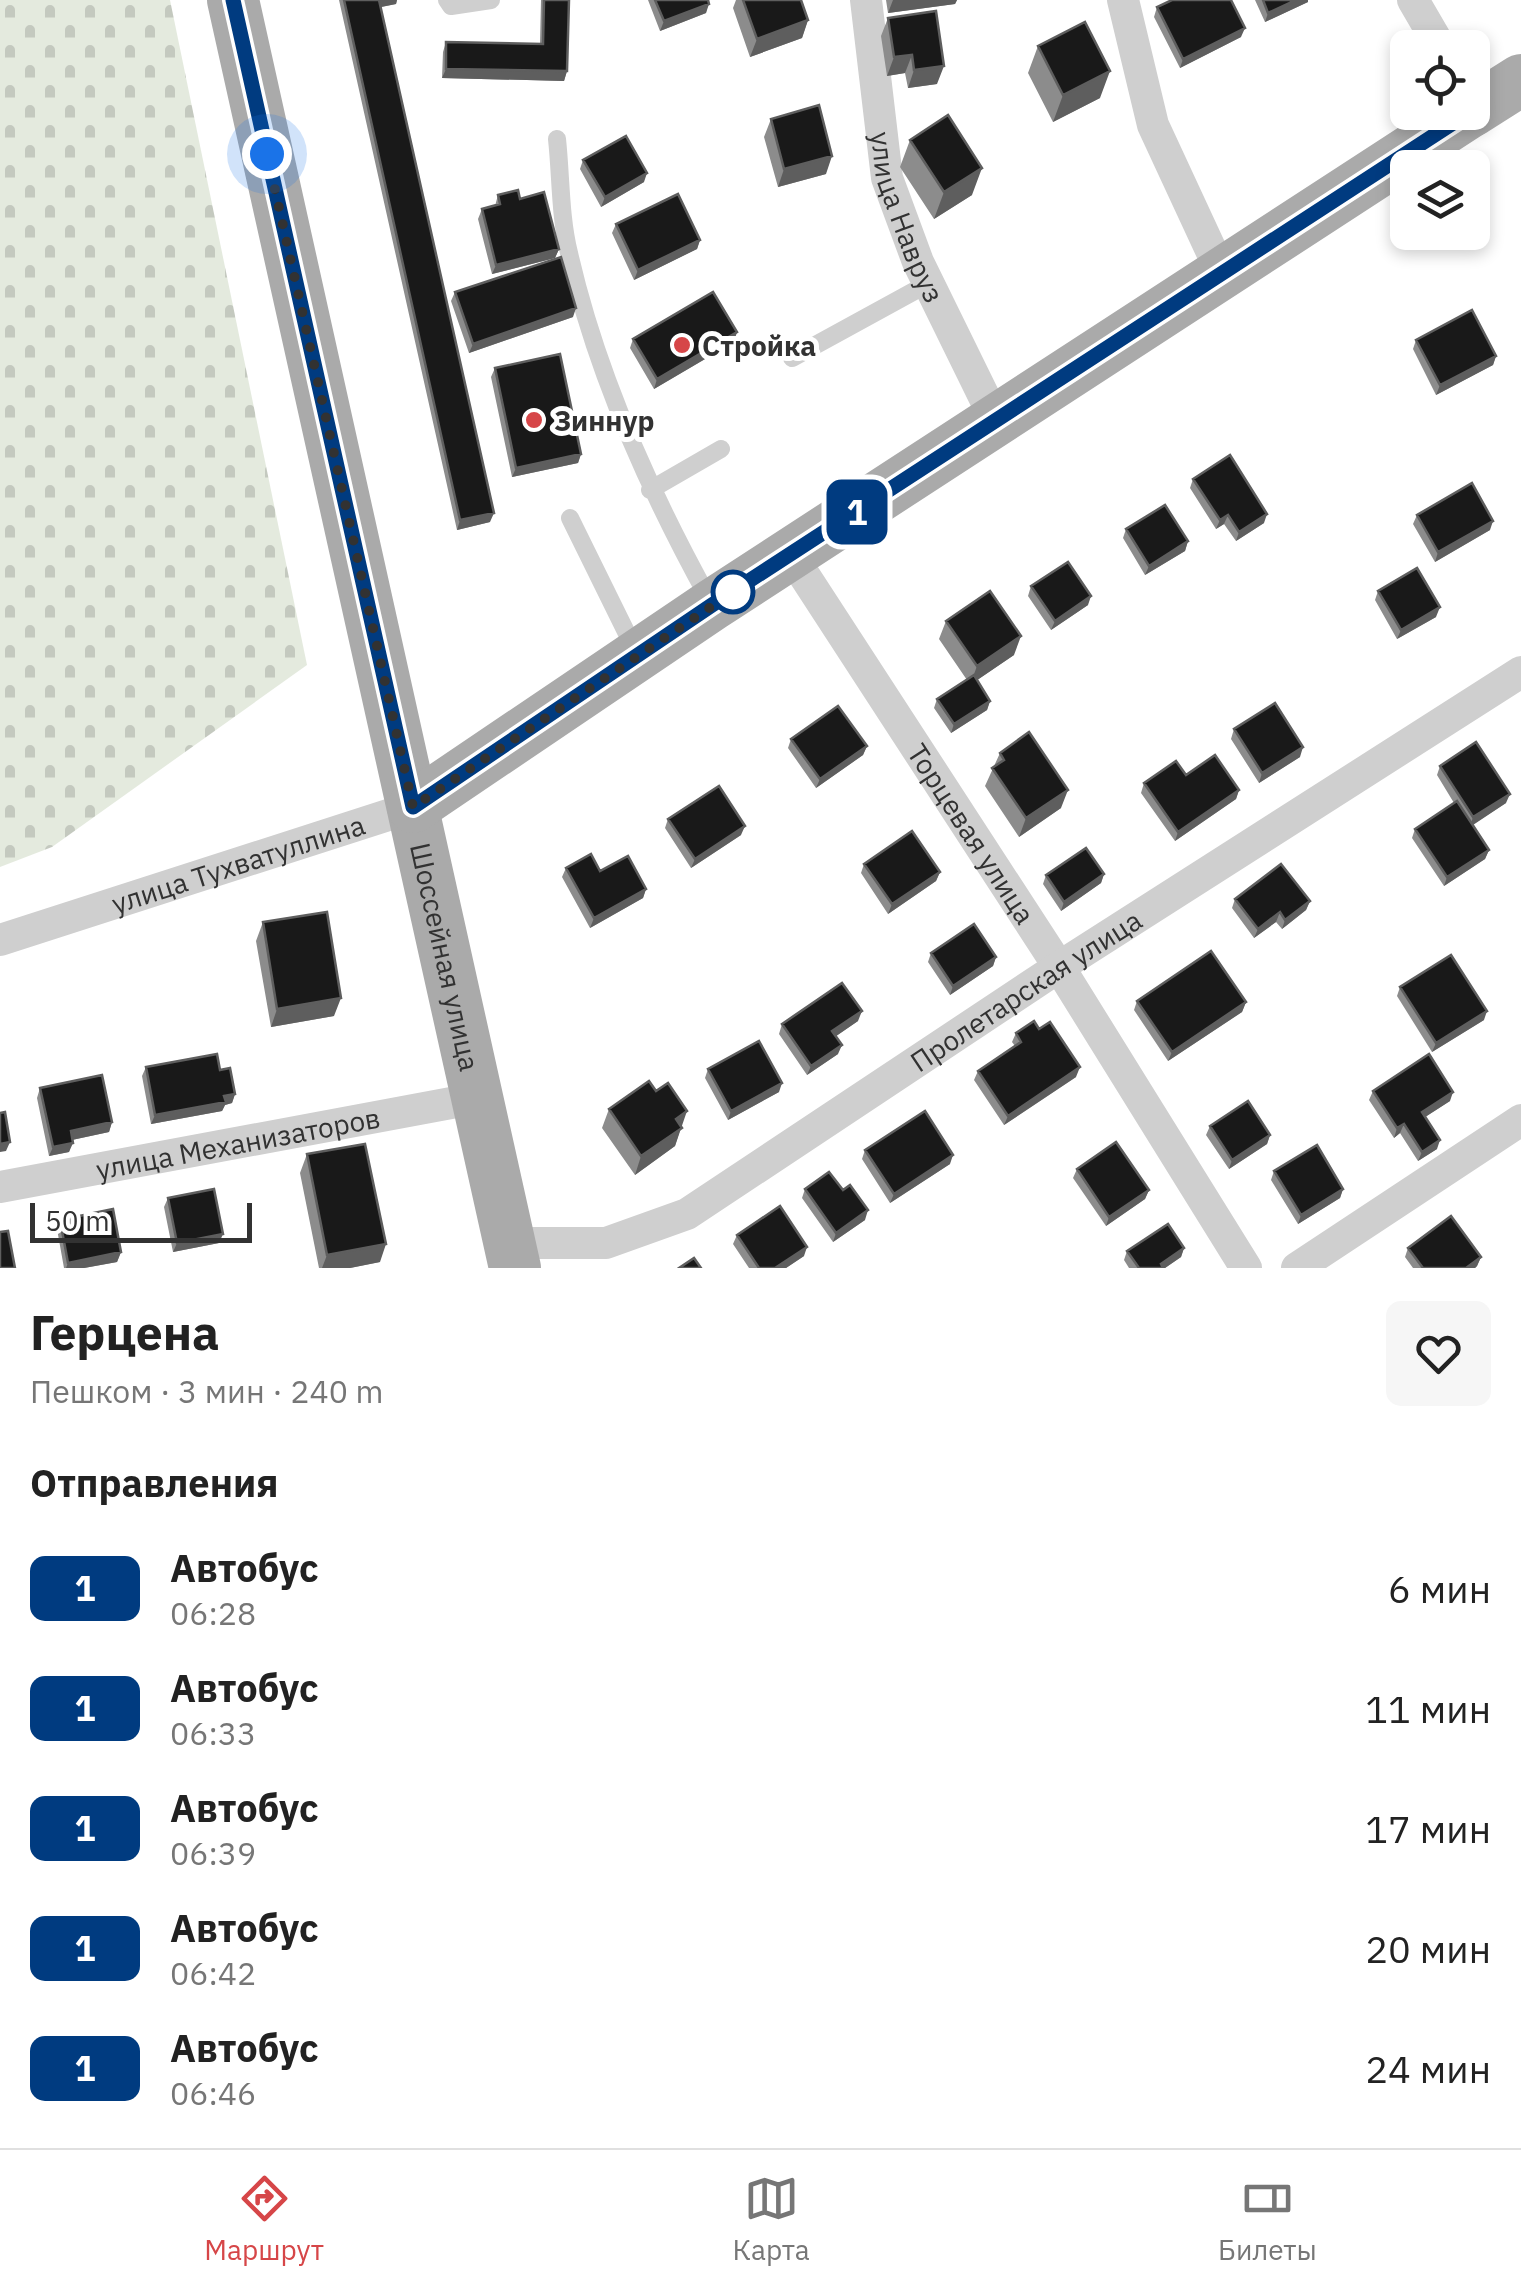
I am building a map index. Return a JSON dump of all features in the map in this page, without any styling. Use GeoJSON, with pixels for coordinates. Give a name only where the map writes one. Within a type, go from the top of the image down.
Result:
{"type":"FeatureCollection","features":[{"type":"Feature","properties":{"kind":"main road","name":"Шоссейная улица"},"geometry":{"type":"LineString","coordinates":[[232,0],[513,1256]]}},
{"type":"Feature","properties":{"kind":"main road","name":"улица Тухватуллина"},"geometry":{"type":"LineString","coordinates":[[1490,98],[1521,80]]}},
{"type":"Feature","properties":{"kind":"main road","name":"улица Тухватуллина"},"geometry":{"type":"LineString","coordinates":[[413,807],[712,605],[1223,276],[1440,130]]}},
{"type":"Feature","properties":{"kind":"street","name":"улица Навруз"},"geometry":{"type":"LineString","coordinates":[[866,0],[887,178],[929,283],[996,421]]}},
{"type":"Feature","properties":{"kind":"street"},"geometry":{"type":"LineString","coordinates":[[1123,0],[1153,125],[1223,276]]}},
{"type":"Feature","properties":{"kind":"street"},"geometry":{"type":"LineString","coordinates":[[1413,0],[1430,30]]}},
{"type":"Feature","properties":{"kind":"street","name":"Торцевая улица"},"geometry":{"type":"LineString","coordinates":[[791,555],[1059,967],[1246,1268]]}},
{"type":"Feature","properties":{"kind":"street","name":"Пролетарская улица"},"geometry":{"type":"LineString","coordinates":[[513,1256],[606,1242],[687,1214],[1059,967],[1521,672]]}},
{"type":"Feature","properties":{"kind":"street","name":"улица Тухватуллина"},"geometry":{"type":"LineString","coordinates":[[0,940],[413,807]]}},
{"type":"Feature","properties":{"kind":"street","name":"улица Механизаторов"},"geometry":{"type":"LineString","coordinates":[[0,1187],[478,1098]]}},
{"type":"Feature","properties":{"kind":"street"},"geometry":{"type":"LineString","coordinates":[[1297,1268],[1521,1120]]}},
{"type":"Feature","properties":{"kind":"lane"},"geometry":{"type":"LineString","coordinates":[[447,0],[451,6],[492,0]]}},
{"type":"Feature","properties":{"kind":"lane"},"geometry":{"type":"LineString","coordinates":[[557,139],[568,252],[650,490],[712,605]]}},
{"type":"Feature","properties":{"kind":"lane"},"geometry":{"type":"LineString","coordinates":[[792,358],[929,283]]}},
{"type":"Feature","properties":{"kind":"lane"},"geometry":{"type":"LineString","coordinates":[[650,490],[721,449]]}},
{"type":"Feature","properties":{"kind":"lane"},"geometry":{"type":"LineString","coordinates":[[570,518],[638,656]]}},
{"type":"Feature","properties":{"kind":"green space"},"geometry":{"type":"Polygon","coordinates":[[[0,0],[170,0],[307,665],[52,847],[0,867],[0,0]]]}},
{"type":"Feature","properties":{"kind":"building"},"geometry":{"type":"Polygon","coordinates":[[[344,0],[379,0],[494,513],[460,520],[344,0]]]}},
{"type":"Feature","properties":{"kind":"building"},"geometry":{"type":"Polygon","coordinates":[[[544,0],[569,0],[567,71],[446,69],[446,42],[543,44],[544,0]]]}},
{"type":"Feature","properties":{"kind":"building"},"geometry":{"type":"Polygon","coordinates":[[[655,0],[708,0],[709,4],[664,21],[655,0]]]}},
{"type":"Feature","properties":{"kind":"building"},"geometry":{"type":"Polygon","coordinates":[[[743,0],[801,0],[808,20],[757,39],[743,0]]]}},
{"type":"Feature","properties":{"kind":"building"},"geometry":{"type":"Polygon","coordinates":[[[1172,0],[1231,0],[1245,28],[1183,59],[1157,7],[1172,0]]]}},
{"type":"Feature","properties":{"kind":"building"},"geometry":{"type":"Polygon","coordinates":[[[1263,0],[1296,0],[1268,13],[1263,0]]]}},
{"type":"Feature","properties":{"kind":"building"},"geometry":{"type":"Polygon","coordinates":[[[936,11],[944,66],[914,70],[912,55],[894,57],[888,18],[936,11]]]}},
{"type":"Feature","properties":{"kind":"building"},"geometry":{"type":"Polygon","coordinates":[[[1085,22],[1110,71],[1063,95],[1038,46],[1085,22]]]}},
{"type":"Feature","properties":{"kind":"building"},"geometry":{"type":"Polygon","coordinates":[[[819,105],[832,156],[784,169],[771,119],[819,105]]]}},
{"type":"Feature","properties":{"kind":"building"},"geometry":{"type":"Polygon","coordinates":[[[948,115],[982,168],[944,192],[910,140],[948,115]]]}},
{"type":"Feature","properties":{"kind":"building"},"geometry":{"type":"Polygon","coordinates":[[[626,136],[647,173],[605,197],[583,160],[626,136]]]}},
{"type":"Feature","properties":{"kind":"building"},"geometry":{"type":"Polygon","coordinates":[[[518,190],[520,199],[544,192],[559,249],[496,265],[482,209],[500,204],[498,195],[518,190]]]}},
{"type":"Feature","properties":{"kind":"building"},"geometry":{"type":"Polygon","coordinates":[[[678,194],[700,240],[638,270],[616,224],[678,194]]]}},
{"type":"Feature","properties":{"kind":"building"},"geometry":{"type":"Polygon","coordinates":[[[561,257],[576,308],[473,344],[455,292],[561,257]]]}},
{"type":"Feature","properties":{"kind":"building","name":"Стройка"},"geometry":{"type":"Polygon","coordinates":[[[713,292],[737,332],[657,379],[633,339],[713,292]]]}},
{"type":"Feature","properties":{"kind":"building"},"geometry":{"type":"Polygon","coordinates":[[[1472,310],[1496,356],[1440,385],[1416,340],[1472,310]]]}},
{"type":"Feature","properties":{"kind":"building","name":"Зиннур"},"geometry":{"type":"Polygon","coordinates":[[[560,354],[581,454],[516,468],[495,368],[560,354]]]}},
{"type":"Feature","properties":{"kind":"building"},"geometry":{"type":"Polygon","coordinates":[[[1230,455],[1267,514],[1239,532],[1228,515],[1220,520],[1193,479],[1230,455]]]}},
{"type":"Feature","properties":{"kind":"building"},"geometry":{"type":"Polygon","coordinates":[[[1472,483],[1493,521],[1438,552],[1417,515],[1472,483]]]}},
{"type":"Feature","properties":{"kind":"building"},"geometry":{"type":"Polygon","coordinates":[[[1165,505],[1188,541],[1149,566],[1126,529],[1165,505]]]}},
{"type":"Feature","properties":{"kind":"building"},"geometry":{"type":"Polygon","coordinates":[[[1068,562],[1091,596],[1055,621],[1031,586],[1068,562]]]}},
{"type":"Feature","properties":{"kind":"building"},"geometry":{"type":"Polygon","coordinates":[[[1417,568],[1440,607],[1401,630],[1378,591],[1417,568]]]}},
{"type":"Feature","properties":{"kind":"building"},"geometry":{"type":"Polygon","coordinates":[[[990,591],[1021,636],[977,666],[946,621],[990,591]]]}},
{"type":"Feature","properties":{"kind":"building"},"geometry":{"type":"Polygon","coordinates":[[[974,675],[990,701],[954,724],[937,699],[974,675]]]}},
{"type":"Feature","properties":{"kind":"building"},"geometry":{"type":"Polygon","coordinates":[[[1275,703],[1303,747],[1262,773],[1234,729],[1275,703]]]}},
{"type":"Feature","properties":{"kind":"building"},"geometry":{"type":"Polygon","coordinates":[[[838,706],[867,746],[820,779],[791,739],[838,706]]]}},
{"type":"Feature","properties":{"kind":"building"},"geometry":{"type":"Polygon","coordinates":[[[1029,732],[1068,790],[1026,818],[992,768],[1004,760],[1000,753],[1029,732]]]}},
{"type":"Feature","properties":{"kind":"building"},"geometry":{"type":"Polygon","coordinates":[[[1476,742],[1510,794],[1473,817],[1440,766],[1476,742]]]}},
{"type":"Feature","properties":{"kind":"building"},"geometry":{"type":"Polygon","coordinates":[[[1215,755],[1239,790],[1178,832],[1144,783],[1176,761],[1186,775],[1215,755]]]}},
{"type":"Feature","properties":{"kind":"building"},"geometry":{"type":"Polygon","coordinates":[[[719,786],[745,826],[695,859],[668,819],[719,786]]]}},
{"type":"Feature","properties":{"kind":"building"},"geometry":{"type":"Polygon","coordinates":[[[1457,801],[1489,850],[1447,877],[1415,829],[1457,801]]]}},
{"type":"Feature","properties":{"kind":"building"},"geometry":{"type":"Polygon","coordinates":[[[912,831],[940,872],[892,904],[864,864],[912,831]]]}},
{"type":"Feature","properties":{"kind":"building"},"geometry":{"type":"Polygon","coordinates":[[[1086,848],[1104,874],[1064,902],[1046,875],[1086,848]]]}},
{"type":"Feature","properties":{"kind":"building"},"geometry":{"type":"Polygon","coordinates":[[[591,854],[600,871],[628,856],[646,889],[594,918],[566,868],[591,854]]]}},
{"type":"Feature","properties":{"kind":"building"},"geometry":{"type":"Polygon","coordinates":[[[1281,864],[1310,901],[1285,920],[1280,912],[1258,929],[1235,899],[1281,864]]]}},
{"type":"Feature","properties":{"kind":"building"},"geometry":{"type":"Polygon","coordinates":[[[327,912],[341,998],[277,1009],[263,922],[327,912]]]}},
{"type":"Feature","properties":{"kind":"building"},"geometry":{"type":"Polygon","coordinates":[[[974,924],[996,957],[953,986],[931,953],[974,924]]]}},
{"type":"Feature","properties":{"kind":"building"},"geometry":{"type":"Polygon","coordinates":[[[1211,951],[1246,1002],[1172,1052],[1137,1001],[1211,951]]]}},
{"type":"Feature","properties":{"kind":"building"},"geometry":{"type":"Polygon","coordinates":[[[1451,955],[1487,1011],[1436,1043],[1400,987],[1451,955]]]}},
{"type":"Feature","properties":{"kind":"building"},"geometry":{"type":"Polygon","coordinates":[[[842,983],[862,1011],[832,1031],[842,1045],[811,1066],[782,1024],[842,983]]]}},
{"type":"Feature","properties":{"kind":"building"},"geometry":{"type":"Polygon","coordinates":[[[1034,1021],[1039,1029],[1050,1022],[1080,1067],[1008,1116],[978,1071],[1021,1042],[1016,1033],[1034,1021]]]}},
{"type":"Feature","properties":{"kind":"building"},"geometry":{"type":"Polygon","coordinates":[[[759,1041],[782,1083],[731,1111],[708,1069],[759,1041]]]}},
{"type":"Feature","properties":{"kind":"building"},"geometry":{"type":"Polygon","coordinates":[[[217,1054],[220,1070],[230,1068],[235,1094],[224,1096],[226,1102],[155,1115],[146,1067],[217,1054]]]}},
{"type":"Feature","properties":{"kind":"building"},"geometry":{"type":"Polygon","coordinates":[[[1429,1054],[1453,1092],[1422,1112],[1440,1140],[1422,1152],[1404,1124],[1397,1128],[1373,1091],[1429,1054]]]}},
{"type":"Feature","properties":{"kind":"building"},"geometry":{"type":"Polygon","coordinates":[[[102,1075],[112,1122],[71,1131],[73,1143],[53,1147],[40,1088],[102,1075]]]}},
{"type":"Feature","properties":{"kind":"building"},"geometry":{"type":"Polygon","coordinates":[[[649,1081],[656,1091],[668,1083],[687,1111],[676,1119],[682,1128],[641,1156],[609,1109],[649,1081]]]}},
{"type":"Feature","properties":{"kind":"building"},"geometry":{"type":"Polygon","coordinates":[[[1248,1101],[1270,1135],[1232,1160],[1210,1126],[1248,1101]]]}},
{"type":"Feature","properties":{"kind":"building"},"geometry":{"type":"Polygon","coordinates":[[[925,1111],[953,1155],[894,1194],[865,1150],[925,1111]]]}},
{"type":"Feature","properties":{"kind":"building"},"geometry":{"type":"Polygon","coordinates":[[[5,1112],[10,1142],[0,1144],[0,1113],[5,1112]]]}},
{"type":"Feature","properties":{"kind":"building"},"geometry":{"type":"Polygon","coordinates":[[[1116,1142],[1149,1190],[1109,1217],[1077,1169],[1116,1142]]]}},
{"type":"Feature","properties":{"kind":"building"},"geometry":{"type":"Polygon","coordinates":[[[365,1144],[386,1244],[327,1255],[307,1154],[365,1144]]]}},
{"type":"Feature","properties":{"kind":"building"},"geometry":{"type":"Polygon","coordinates":[[[1317,1145],[1343,1189],[1301,1215],[1274,1171],[1317,1145]]]}},
{"type":"Feature","properties":{"kind":"building"},"geometry":{"type":"Polygon","coordinates":[[[829,1172],[843,1190],[850,1185],[868,1210],[836,1233],[805,1189],[829,1172]]]}},
{"type":"Feature","properties":{"kind":"building"},"geometry":{"type":"Polygon","coordinates":[[[214,1189],[223,1234],[177,1243],[168,1198],[214,1189]]]}},
{"type":"Feature","properties":{"kind":"building"},"geometry":{"type":"Polygon","coordinates":[[[780,1206],[807,1247],[775,1268],[759,1268],[737,1235],[780,1206]]]}},
{"type":"Feature","properties":{"kind":"building"},"geometry":{"type":"Polygon","coordinates":[[[113,1209],[121,1252],[68,1263],[60,1220],[113,1209]]]}},
{"type":"Feature","properties":{"kind":"building"},"geometry":{"type":"Polygon","coordinates":[[[1451,1216],[1481,1257],[1466,1268],[1423,1268],[1408,1248],[1451,1216]]]}},
{"type":"Feature","properties":{"kind":"building"},"geometry":{"type":"Polygon","coordinates":[[[1168,1224],[1184,1248],[1161,1264],[1163,1268],[1139,1268],[1127,1251],[1168,1224]]]}},
{"type":"Feature","properties":{"kind":"building"},"geometry":{"type":"Polygon","coordinates":[[[8,1231],[15,1268],[0,1268],[0,1232],[8,1231]]]}},
{"type":"Feature","properties":{"kind":"building"},"geometry":{"type":"Polygon","coordinates":[[[694,1258],[701,1268],[679,1268],[694,1258]]]}},
{"type":"Feature","properties":{"kind":"bus line","name":"1"},"geometry":{"type":"LineString","coordinates":[[233,0],[413,807],[712,605],[1443,130]]}},
{"type":"Feature","properties":{"kind":"place","name":"Стройка"},"geometry":{"type":"Point","coordinates":[682,345]}},
{"type":"Feature","properties":{"kind":"place","name":"Зиннур"},"geometry":{"type":"Point","coordinates":[534,420]}},
{"type":"Feature","properties":{"kind":"route"},"geometry":{"type":"LineString","coordinates":[[267,154],[413,807],[733,592]]}}]}
